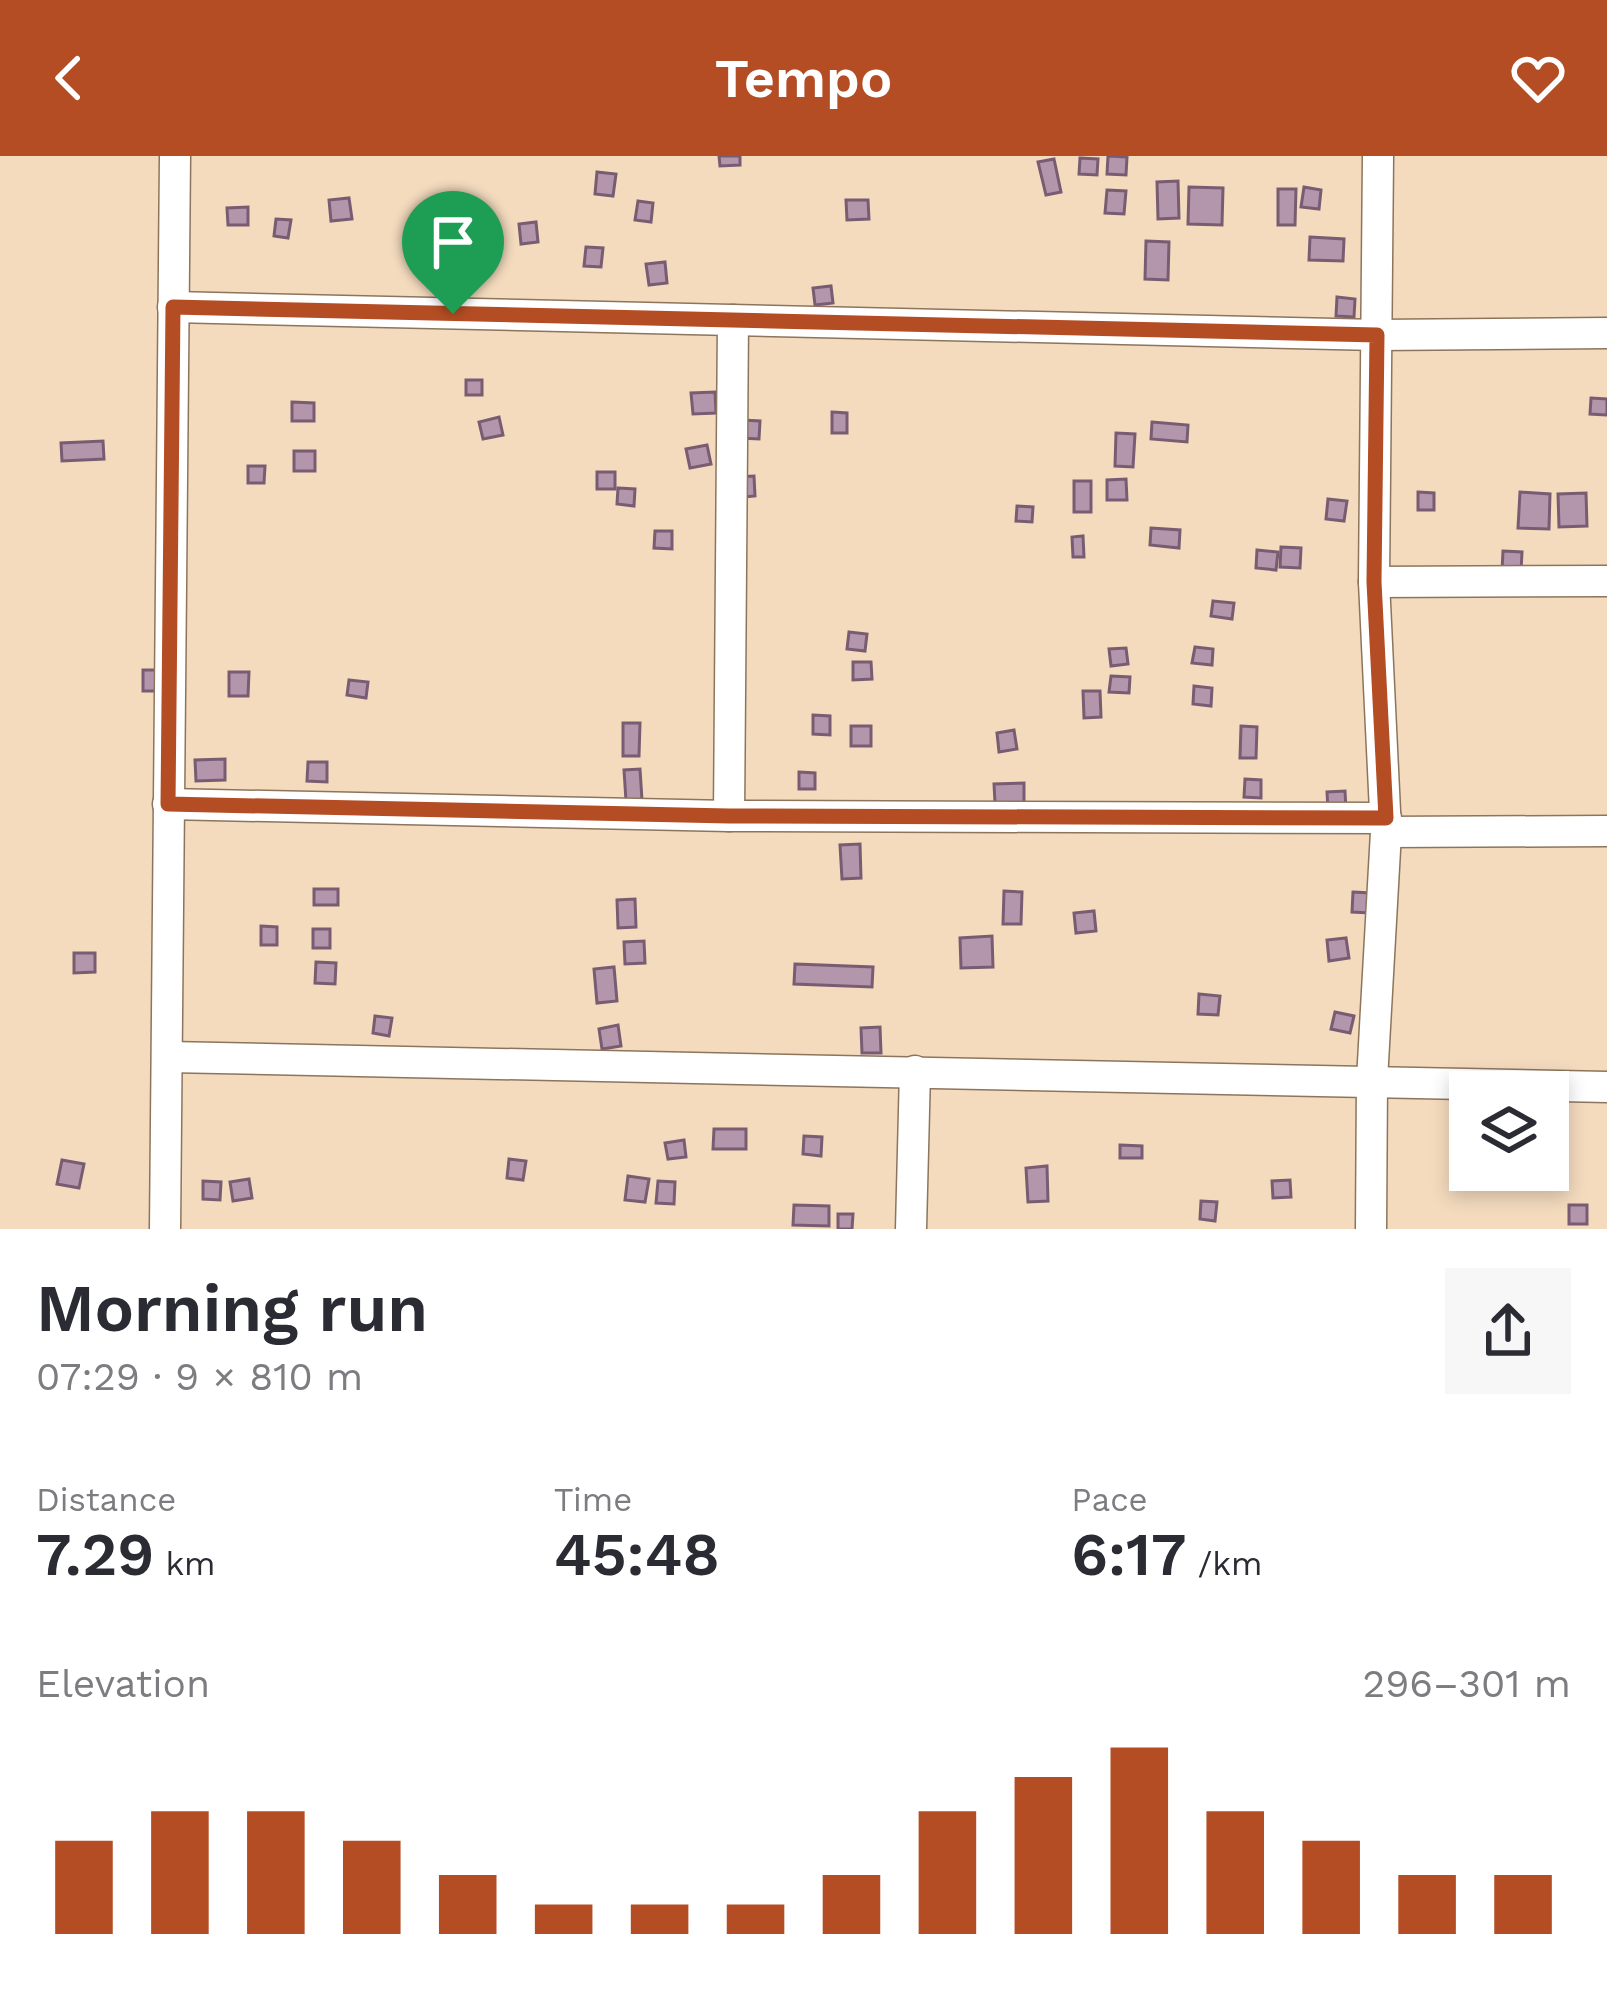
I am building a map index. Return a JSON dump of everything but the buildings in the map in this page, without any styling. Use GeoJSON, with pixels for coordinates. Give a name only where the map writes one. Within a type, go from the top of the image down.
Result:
{"type":"FeatureCollection","features":[{"type":"Feature","properties":{"kind":"street"},"geometry":{"type":"LineString","coordinates":[[165,1229],[176,156]]}},
{"type":"Feature","properties":{"kind":"street"},"geometry":{"type":"LineString","coordinates":[[1371,1229],[1372,1080],[1386,825],[1374,582],[1378,156]]}},
{"type":"Feature","properties":{"kind":"street"},"geometry":{"type":"LineString","coordinates":[[173,307],[1377,335],[1607,333]]}},
{"type":"Feature","properties":{"kind":"street"},"geometry":{"type":"LineString","coordinates":[[729,816],[733,320]]}},
{"type":"Feature","properties":{"kind":"street"},"geometry":{"type":"LineString","coordinates":[[1374,582],[1607,581]]}},
{"type":"Feature","properties":{"kind":"street"},"geometry":{"type":"LineString","coordinates":[[168,804],[1607,830]]}},
{"type":"Feature","properties":{"kind":"street"},"geometry":{"type":"LineString","coordinates":[[168,1057],[1607,1087]]}},
{"type":"Feature","properties":{"kind":"street"},"geometry":{"type":"LineString","coordinates":[[911,1229],[915,1071]]}},
{"type":"Feature","properties":{"kind":"route"},"geometry":{"type":"LineString","coordinates":[[173,307],[453,314],[1377,335],[1374,582],[1386,818],[729,816],[168,804],[173,307]]}}]}
